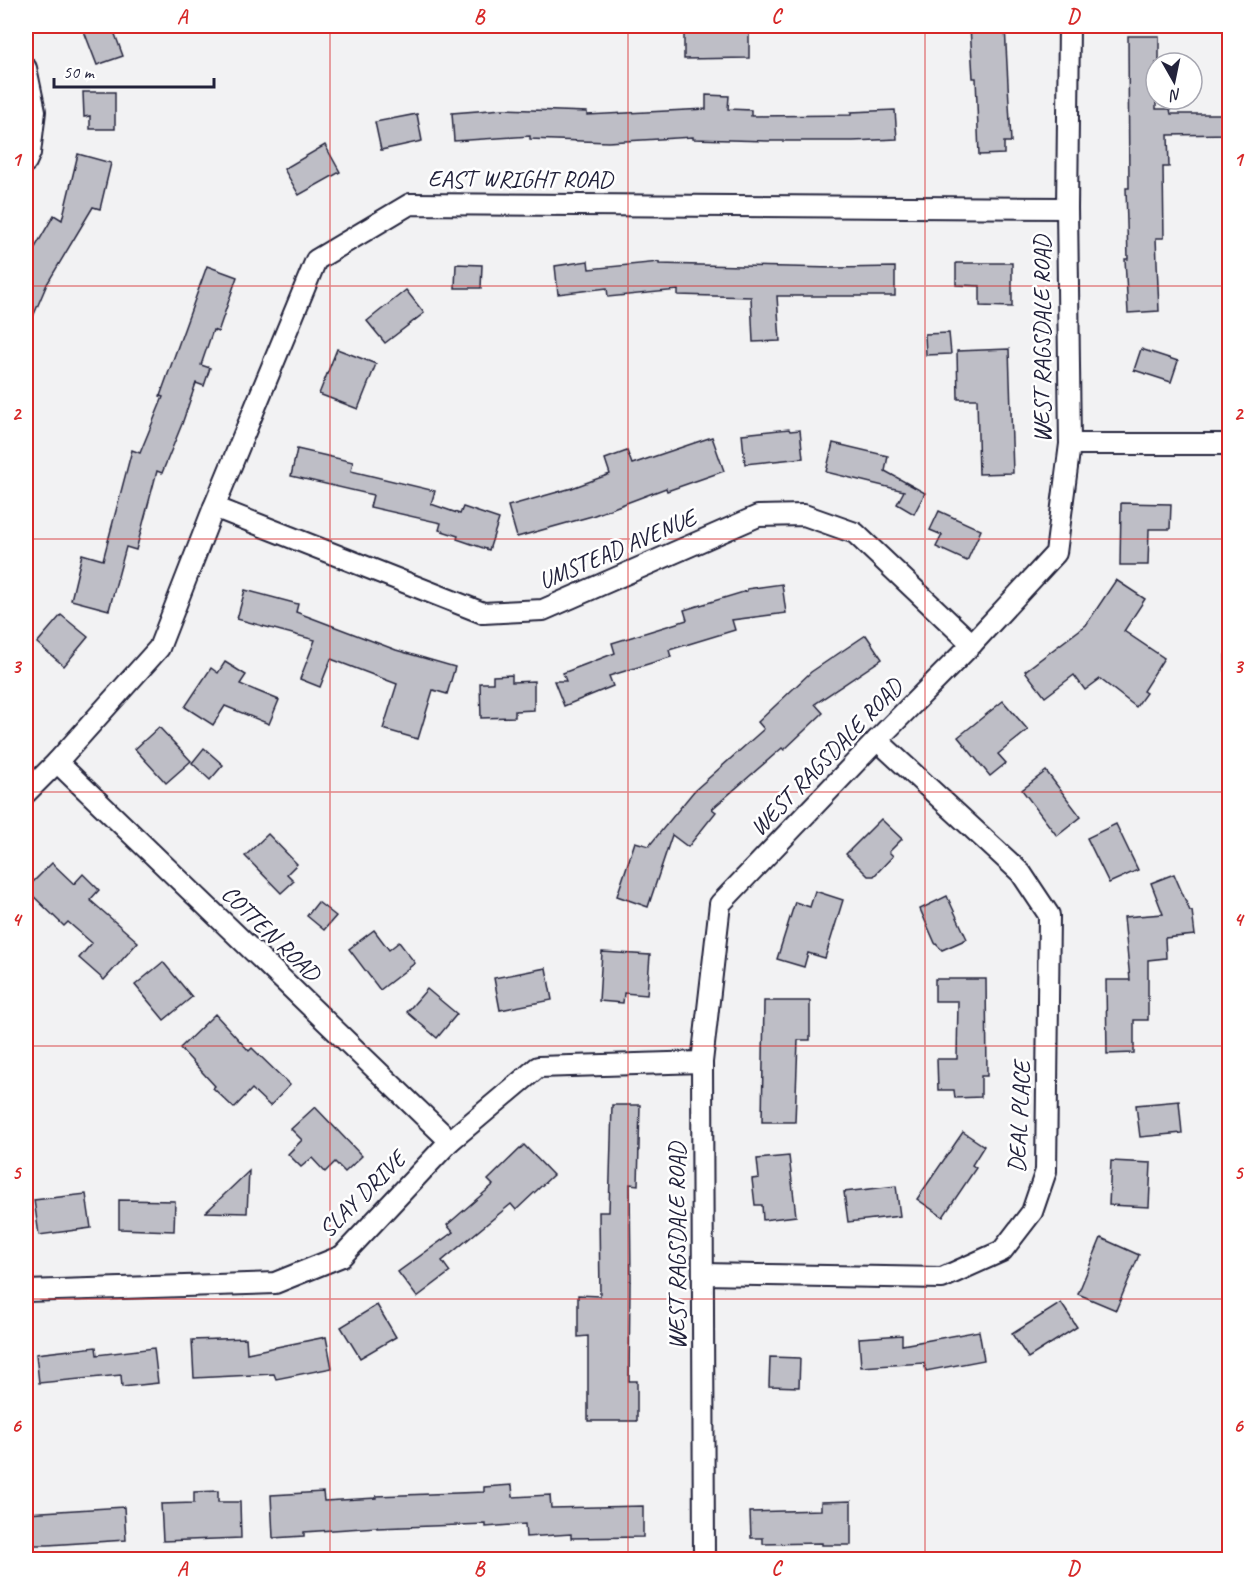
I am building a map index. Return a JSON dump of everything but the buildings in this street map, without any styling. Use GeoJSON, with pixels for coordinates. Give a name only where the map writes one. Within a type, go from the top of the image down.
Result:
{"type":"FeatureCollection","features":[{"type":"Feature","properties":{"kind":"street","name":"WEST RAGSDALE ROAD"},"geometry":{"type":"LineString","coordinates":[[704,1560],[702,1062],[720,904],[972,644],[1056,553],[1070,444],[1066,208],[1069,26]]}},
{"type":"Feature","properties":{"kind":"street"},"geometry":{"type":"LineString","coordinates":[[26,68],[35,111],[30,153],[26,162]]}},
{"type":"Feature","properties":{"kind":"street","name":"EAST WRIGHT ROAD"},"geometry":{"type":"LineString","coordinates":[[26,793],[57,762],[159,648],[214,507],[316,260],[410,204],[1066,208]]}},
{"type":"Feature","properties":{"kind":"street"},"geometry":{"type":"LineString","coordinates":[[1070,444],[1230,444]]}},
{"type":"Feature","properties":{"kind":"street","name":"UMSTEAD AVENUE"},"geometry":{"type":"LineString","coordinates":[[214,507],[483,613],[543,610],[758,516],[804,515],[855,533],[972,644]]}},
{"type":"Feature","properties":{"kind":"street","name":"DEAL PLACE"},"geometry":{"type":"LineString","coordinates":[[703,1274],[942,1278],[1002,1251],[1032,1212],[1046,1171],[1049,915],[1022,873],[877,740]]}},
{"type":"Feature","properties":{"kind":"street","name":"COTTEN ROAD"},"geometry":{"type":"LineString","coordinates":[[57,762],[450,1141]]}},
{"type":"Feature","properties":{"kind":"street","name":"SLAY DRIVE"},"geometry":{"type":"LineString","coordinates":[[26,1291],[275,1283],[342,1256],[450,1141],[538,1067],[702,1062]]}},
{"type":"Feature","properties":{"kind":"shaded area"},"geometry":{"type":"Polygon","coordinates":[[[1225,655],[1230,655],[1229,919],[1225,655]]]}}]}
